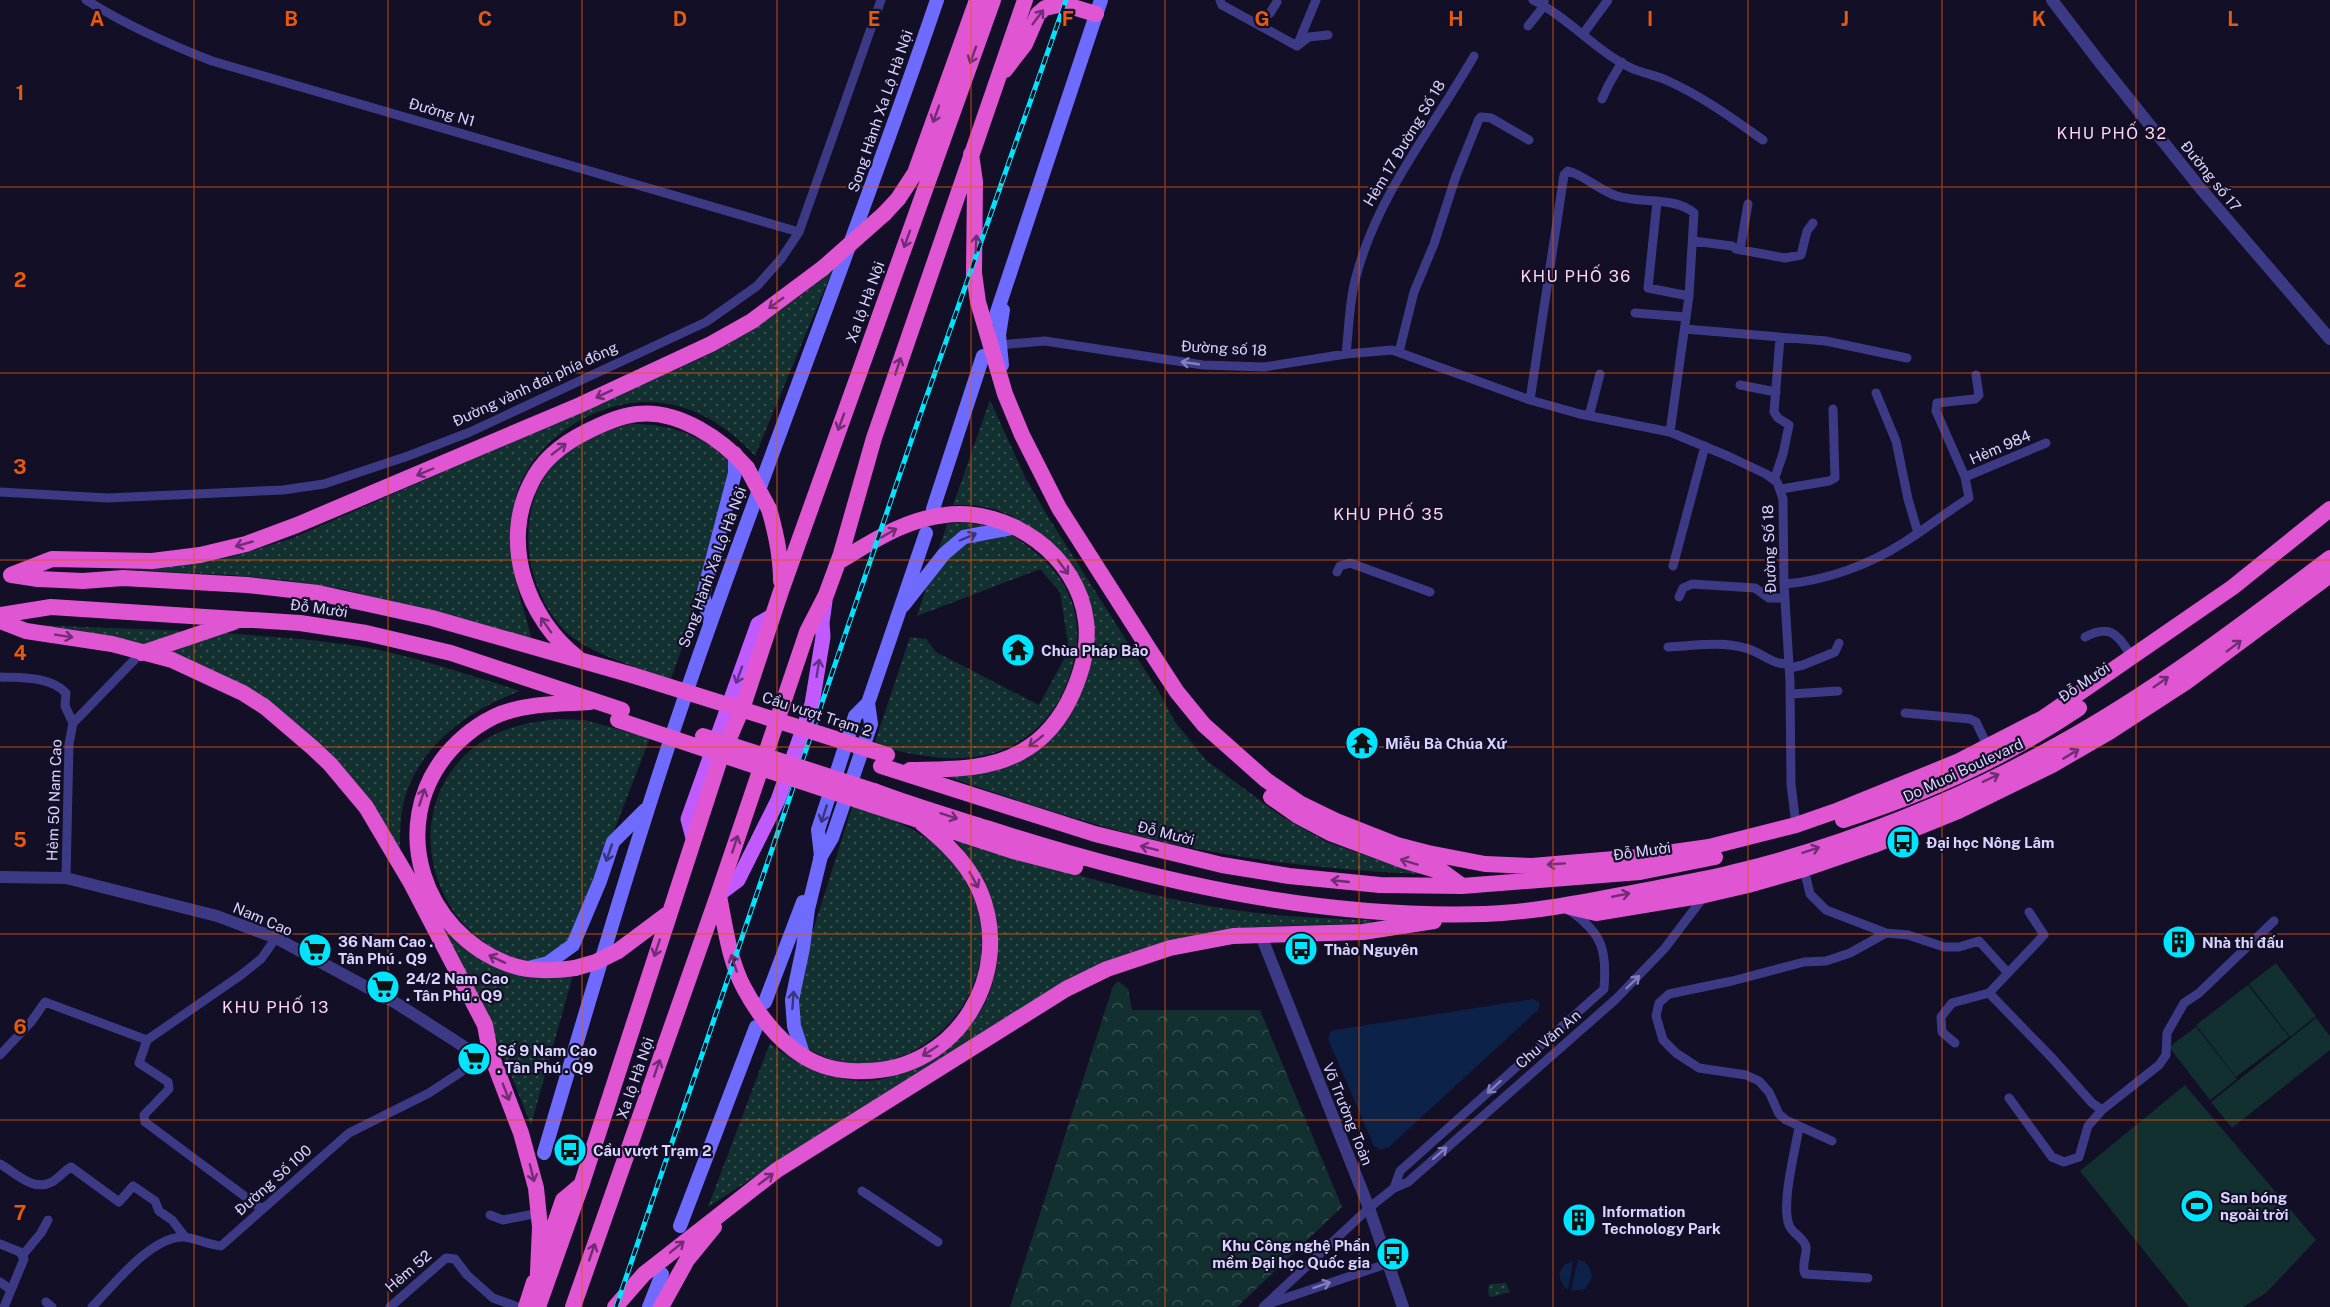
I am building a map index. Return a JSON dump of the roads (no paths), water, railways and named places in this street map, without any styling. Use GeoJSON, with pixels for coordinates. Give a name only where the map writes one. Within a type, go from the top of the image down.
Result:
{"type":"FeatureCollection","features":[{"type":"Feature","properties":{"kind":"highway"},"geometry":{"type":"LineString","coordinates":[[6,574],[52,559],[152,561],[200,555],[246,544],[297,525],[580,405],[711,344],[752,321],[823,268],[898,200],[915,173],[977,0]]}},
{"type":"Feature","properties":{"kind":"highway","name":"Xa lộ Hà Nội"},"geometry":{"type":"LineString","coordinates":[[537,1307],[582,1184],[719,762],[743,706],[772,616],[993,0]]}},
{"type":"Feature","properties":{"kind":"highway","name":"Xa lộ Hà Nội"},"geometry":{"type":"LineString","coordinates":[[573,1307],[718,895],[807,632],[826,595],[838,562],[874,438],[1025,0]]}},
{"type":"Feature","properties":{"kind":"highway"},"geometry":{"type":"LineString","coordinates":[[996,84],[1025,44],[1033,23],[1045,8],[1063,4],[1099,7]]}},
{"type":"Feature","properties":{"kind":"highway"},"geometry":{"type":"LineString","coordinates":[[971,154],[975,182],[975,273],[989,361],[989,375],[1015,440],[1042,494],[1144,658],[1195,731],[1235,768],[1298,816],[1330,833],[1402,860],[1443,872],[1462,886]]}},
{"type":"Feature","properties":{"kind":"highway","name":"Đỗ Mười"},"geometry":{"type":"LineString","coordinates":[[989,361],[1040,471],[1080,544],[1166,675],[1204,725],[1266,780],[1301,804],[1335,821],[1408,848],[1485,864],[1532,866],[1596,861],[1709,847],[1852,818],[1947,780],[2058,723],[2216,612],[2330,513]]}},
{"type":"Feature","properties":{"kind":"highway"},"geometry":{"type":"LineString","coordinates":[[605,678],[583,662],[550,632],[536,610],[526,587],[519,560],[518,534],[522,508],[531,483],[550,457],[573,438],[605,422],[639,414],[669,417],[691,423],[735,453],[747,468],[769,510],[777,537],[781,563],[781,591]]}},
{"type":"Feature","properties":{"kind":"highway"},"geometry":{"type":"LineString","coordinates":[[838,562],[898,527],[943,515],[966,513],[987,516],[1017,527],[1040,542],[1056,557],[1068,573],[1083,605],[1086,638],[1081,670],[1075,688],[1057,720],[1039,739],[1020,753],[988,764],[931,770],[888,764]]}},
{"type":"Feature","properties":{"kind":"highway","name":"Đỗ Mười"},"geometry":{"type":"LineString","coordinates":[[888,764],[1095,834],[1222,865],[1289,876],[1380,885],[1462,886],[1640,872],[1727,854],[1797,830],[1988,747],[2043,718],[2133,658],[2233,587],[2330,513]]}},
{"type":"Feature","properties":{"kind":"highway","name":"Do Muoi Boulevard"},"geometry":{"type":"LineString","coordinates":[[1563,906],[1737,872],[1796,856],[1919,811],[1950,797],[2056,746],[2158,684],[2330,558]]}},
{"type":"Feature","properties":{"kind":"highway","name":"Đỗ Mười"},"geometry":{"type":"LineString","coordinates":[[6,574],[38,579],[250,595],[324,604],[388,616],[605,678],[631,680]]}},
{"type":"Feature","properties":{"kind":"highway","name":"Đỗ Mười"},"geometry":{"type":"LineString","coordinates":[[83,581],[123,578],[247,585],[318,593],[432,618],[583,662],[631,680]]}},
{"type":"Feature","properties":{"kind":"highway"},"geometry":{"type":"LineString","coordinates":[[615,1307],[644,1274],[735,1201],[797,1157],[1066,989],[1107,969],[1170,948],[1233,936],[1261,937],[1363,932],[1485,914],[1543,910],[1563,906],[1596,913],[1705,895],[1804,869],[1874,845],[1958,811],[2052,765],[2186,682],[2326,581]]}},
{"type":"Feature","properties":{"kind":"highway","name":"Đỗ Mười"},"geometry":{"type":"LineString","coordinates":[[2,620],[51,607],[300,623],[411,642],[488,664],[597,702],[620,715]]}},
{"type":"Feature","properties":{"kind":"highway","name":"Đỗ Mười"},"geometry":{"type":"LineString","coordinates":[[2,620],[46,618],[220,626],[333,639],[416,654],[505,680],[568,703],[620,715]]}},
{"type":"Feature","properties":{"kind":"highway"},"geometry":{"type":"LineString","coordinates":[[141,653],[247,618]]}},
{"type":"Feature","properties":{"kind":"highway"},"geometry":{"type":"LineString","coordinates":[[2,620],[32,632],[112,644],[141,653],[260,712],[339,784],[383,844],[477,1028],[482,1052],[521,1133],[536,1188],[540,1213],[537,1307]]}},
{"type":"Feature","properties":{"kind":"highway","name":"Cầu vượt Trạm 2"},"geometry":{"type":"LineString","coordinates":[[631,680],[888,764]]}},
{"type":"Feature","properties":{"kind":"highway"},"geometry":{"type":"LineString","coordinates":[[597,702],[521,708],[483,722],[467,734],[438,765],[425,787],[418,810],[416,834],[418,856],[425,879],[446,916],[459,933],[476,947],[500,961],[541,971],[575,968],[596,962],[618,951],[669,913]]}},
{"type":"Feature","properties":{"kind":"highway"},"geometry":{"type":"LineString","coordinates":[[620,715],[878,797],[1074,856],[1159,878],[1246,896],[1365,910],[1485,914]]}},
{"type":"Feature","properties":{"kind":"highway"},"geometry":{"type":"LineString","coordinates":[[878,797],[916,818],[1012,851],[1068,866],[1225,900],[1294,910],[1432,922]]}},
{"type":"Feature","properties":{"kind":"highway"},"geometry":{"type":"LineString","coordinates":[[718,895],[729,947],[743,986],[756,1009],[774,1031],[804,1057],[840,1071],[878,1071],[906,1065],[933,1050],[958,1028],[981,992],[988,964],[989,933],[979,889],[953,850],[916,818]]}},
{"type":"Feature","properties":{"kind":"highway","name":"Xa lộ Hà Nội"},"geometry":{"type":"LineString","coordinates":[[526,1307],[563,1200],[582,1184]]}},
{"type":"Feature","properties":{"kind":"highway"},"geometry":{"type":"LineString","coordinates":[[661,1307],[687,1260],[735,1201]]}},
{"type":"Feature","properties":{"kind":"main road","name":"Song Hành Xa Lộ Hà Nội"},"geometry":{"type":"LineString","coordinates":[[544,1153],[646,808],[710,622],[891,136],[937,0]]}},
{"type":"Feature","properties":{"kind":"main road"},"geometry":{"type":"LineString","coordinates":[[965,0],[971,17]]}},
{"type":"Feature","properties":{"kind":"main road"},"geometry":{"type":"LineString","coordinates":[[995,318],[1099,7]]}},
{"type":"Feature","properties":{"kind":"main road"},"geometry":{"type":"LineString","coordinates":[[1005,394],[999,334],[1011,268]]}},
{"type":"Feature","properties":{"kind":"main road"},"geometry":{"type":"LineString","coordinates":[[933,509],[989,361]]}},
{"type":"Feature","properties":{"kind":"main road"},"geometry":{"type":"LineString","coordinates":[[710,622],[703,594],[735,473],[735,453]]}},
{"type":"Feature","properties":{"kind":"main road"},"geometry":{"type":"LineString","coordinates":[[899,609],[921,585],[944,554],[964,537],[1017,527]]}},
{"type":"Feature","properties":{"kind":"main road"},"geometry":{"type":"LineString","coordinates":[[804,1057],[794,1026],[792,1000],[820,856],[818,830],[855,716],[868,703],[926,532]]}},
{"type":"Feature","properties":{"kind":"main road","name":"Xa lộ Hà Nội"},"geometry":{"type":"LineString","coordinates":[[718,895],[738,880],[778,800],[812,704],[823,637],[822,623],[826,595]]}},
{"type":"Feature","properties":{"kind":"main road"},"geometry":{"type":"LineString","coordinates":[[526,968],[548,963],[573,945],[600,881],[613,842],[646,808]]}},
{"type":"Feature","properties":{"kind":"main road"},"geometry":{"type":"LineString","coordinates":[[765,1002],[820,856]]}},
{"type":"Feature","properties":{"kind":"main road"},"geometry":{"type":"LineString","coordinates":[[680,1226],[756,1027]]}},
{"type":"Feature","properties":{"kind":"main road"},"geometry":{"type":"LineString","coordinates":[[649,1307],[662,1274]]}},
{"type":"Feature","properties":{"kind":"street","name":"Đường N1"},"geometry":{"type":"LineString","coordinates":[[86,0],[163,42],[212,60],[799,232]]}},
{"type":"Feature","properties":{"kind":"street","name":"Đường vành đai phía đông"},"geometry":{"type":"LineString","coordinates":[[0,492],[108,498],[283,490],[324,484],[408,456],[470,432],[706,322],[757,286],[781,260],[799,232],[881,0]]}},
{"type":"Feature","properties":{"kind":"street"},"geometry":{"type":"LineString","coordinates":[[1220,0],[1222,5],[1297,46]]}},
{"type":"Feature","properties":{"kind":"street"},"geometry":{"type":"LineString","coordinates":[[1297,46],[1316,0]]}},
{"type":"Feature","properties":{"kind":"street"},"geometry":{"type":"LineString","coordinates":[[1533,0],[1544,3],[1622,62],[1697,95],[1763,140]]}},
{"type":"Feature","properties":{"kind":"street"},"geometry":{"type":"LineString","coordinates":[[1583,33],[1608,0]]}},
{"type":"Feature","properties":{"kind":"street","name":"Đường số 17"},"geometry":{"type":"LineString","coordinates":[[2052,0],[2211,202],[2330,339]]}},
{"type":"Feature","properties":{"kind":"street"},"geometry":{"type":"LineString","coordinates":[[1256,23],[1270,13],[1277,2]]}},
{"type":"Feature","properties":{"kind":"street"},"geometry":{"type":"LineString","coordinates":[[1528,26],[1544,3]]}},
{"type":"Feature","properties":{"kind":"street"},"geometry":{"type":"LineString","coordinates":[[1297,46],[1309,37],[1328,35]]}},
{"type":"Feature","properties":{"kind":"street","name":"Hẻm 17 Đường Số 18"},"geometry":{"type":"LineString","coordinates":[[1346,354],[1356,277],[1372,226],[1474,56]]}},
{"type":"Feature","properties":{"kind":"street"},"geometry":{"type":"LineString","coordinates":[[1602,99],[1622,62]]}},
{"type":"Feature","properties":{"kind":"street"},"geometry":{"type":"LineString","coordinates":[[1399,352],[1414,292],[1434,244],[1456,176],[1479,119],[1481,117],[1491,118],[1529,140]]}},
{"type":"Feature","properties":{"kind":"street"},"geometry":{"type":"LineString","coordinates":[[1530,400],[1564,175],[1568,171],[1578,173],[1617,196],[1680,205],[1694,213],[1689,296],[1670,432]]}},
{"type":"Feature","properties":{"kind":"street"},"geometry":{"type":"LineString","coordinates":[[1658,202],[1648,288],[1689,296]]}},
{"type":"Feature","properties":{"kind":"street"},"geometry":{"type":"LineString","coordinates":[[1740,250],[1748,204]]}},
{"type":"Feature","properties":{"kind":"street"},"geometry":{"type":"LineString","coordinates":[[1693,242],[1732,246],[1740,250],[1785,258],[1801,255],[1807,231],[1813,223]]}},
{"type":"Feature","properties":{"kind":"street"},"geometry":{"type":"LineString","coordinates":[[1635,313],[1686,317]]}},
{"type":"Feature","properties":{"kind":"street"},"geometry":{"type":"LineString","coordinates":[[1685,329],[1826,341],[1907,358]]}},
{"type":"Feature","properties":{"kind":"street"},"geometry":{"type":"LineString","coordinates":[[1774,480],[1783,454],[1789,425],[1778,418],[1774,412],[1780,338]]}},
{"type":"Feature","properties":{"kind":"street","name":"Đường số 18"},"geometry":{"type":"LineString","coordinates":[[999,345],[1045,341],[1203,365],[1264,367],[1346,354],[1392,350],[1478,382]]}},
{"type":"Feature","properties":{"kind":"street"},"geometry":{"type":"LineString","coordinates":[[1589,416],[1600,374]]}},
{"type":"Feature","properties":{"kind":"street"},"geometry":{"type":"LineString","coordinates":[[1784,584],[1809,582],[1860,564],[1902,544],[1969,498],[1965,477],[1936,411],[1937,403],[1975,399],[1979,395],[1976,375]]}},
{"type":"Feature","properties":{"kind":"street","name":"Đường Số 18"},"geometry":{"type":"LineString","coordinates":[[1478,382],[1530,400],[1589,416],[1670,432],[1730,456],[1774,480],[1781,489],[1791,694],[1791,784],[1797,830]]}},
{"type":"Feature","properties":{"kind":"street"},"geometry":{"type":"LineString","coordinates":[[1740,385],[1776,392]]}},
{"type":"Feature","properties":{"kind":"street"},"geometry":{"type":"LineString","coordinates":[[1875,393],[1896,441],[1908,499],[1918,533]]}},
{"type":"Feature","properties":{"kind":"street"},"geometry":{"type":"LineString","coordinates":[[1781,489],[1829,481],[1834,478],[1833,410]]}},
{"type":"Feature","properties":{"kind":"street","name":"Hẻm 984"},"geometry":{"type":"LineString","coordinates":[[1965,477],[2046,444]]}},
{"type":"Feature","properties":{"kind":"street"},"geometry":{"type":"LineString","coordinates":[[1673,566],[1705,446]]}},
{"type":"Feature","properties":{"kind":"street"},"geometry":{"type":"LineString","coordinates":[[1337,572],[1340,566],[1350,563],[1430,592]]}},
{"type":"Feature","properties":{"kind":"street"},"geometry":{"type":"LineString","coordinates":[[1679,597],[1683,588],[1692,584],[1755,588],[1769,598],[1785,598]]}},
{"type":"Feature","properties":{"kind":"street"},"geometry":{"type":"LineString","coordinates":[[2085,637],[2109,631],[2115,633],[2133,658]]}},
{"type":"Feature","properties":{"kind":"street"},"geometry":{"type":"LineString","coordinates":[[1668,647],[1735,645],[1752,649],[1779,664],[1790,666],[1835,652],[1839,643]]}},
{"type":"Feature","properties":{"kind":"street","name":"Hẻm 50 Nam Cao"},"geometry":{"type":"LineString","coordinates":[[66,878],[69,744],[73,723],[141,653]]}},
{"type":"Feature","properties":{"kind":"street","name":"Hẻm 50 Nam Cao"},"geometry":{"type":"LineString","coordinates":[[0,677],[38,680],[60,687],[66,693],[65,706],[73,723]]}},
{"type":"Feature","properties":{"kind":"street"},"geometry":{"type":"LineString","coordinates":[[1791,694],[1838,691]]}},
{"type":"Feature","properties":{"kind":"street"},"geometry":{"type":"LineString","coordinates":[[1905,713],[1970,719],[1976,722],[1988,747]]}},
{"type":"Feature","properties":{"kind":"street"},"geometry":{"type":"LineString","coordinates":[[1804,869],[1810,894],[1826,910],[1886,933],[1908,935],[1944,947],[1959,947],[1979,941],[2008,973]]}},
{"type":"Feature","properties":{"kind":"street","name":"Nam Cao"},"geometry":{"type":"LineString","coordinates":[[0,877],[66,878],[217,916],[276,938],[482,1052]]}},
{"type":"Feature","properties":{"kind":"street","name":"Chu Văn An"},"geometry":{"type":"LineString","coordinates":[[1265,1306],[1369,1208],[1394,1188],[1408,1182],[1616,999],[1665,948],[1705,895]]}},
{"type":"Feature","properties":{"kind":"street"},"geometry":{"type":"LineString","coordinates":[[1563,906],[1593,929],[1601,941],[1605,955],[1604,989],[1616,999]]}},
{"type":"Feature","properties":{"kind":"street"},"geometry":{"type":"LineString","coordinates":[[1955,1043],[1942,1032],[1941,1017],[1952,1004],[1989,993],[2044,935],[2029,912]]}},
{"type":"Feature","properties":{"kind":"street"},"geometry":{"type":"LineString","coordinates":[[2009,1098],[2052,1157],[2064,1162],[2079,1157],[2088,1126],[2102,1110],[2159,1065],[2166,1055],[2167,1033],[2184,1003],[2199,993],[2274,921]]}},
{"type":"Feature","properties":{"kind":"street"},"geometry":{"type":"LineString","coordinates":[[1832,1141],[1799,1127],[1779,1114],[1769,1092],[1760,1081],[1746,1075],[1699,1068],[1676,1053],[1663,1040],[1656,1016],[1659,1003],[1670,994],[1850,953],[1886,933]]}},
{"type":"Feature","properties":{"kind":"street","name":"Võ Trường Toản"},"geometry":{"type":"LineString","coordinates":[[1261,937],[1369,1208],[1403,1307]]}},
{"type":"Feature","properties":{"kind":"street"},"geometry":{"type":"LineString","coordinates":[[262,1209],[146,1122],[144,1115],[169,1089],[168,1082],[139,1063],[147,1040],[241,975],[261,959],[276,938]]}},
{"type":"Feature","properties":{"kind":"street","name":"Chu Văn An"},"geometry":{"type":"LineString","coordinates":[[1394,1188],[1400,1171],[1604,989]]}},
{"type":"Feature","properties":{"kind":"street"},"geometry":{"type":"LineString","coordinates":[[1989,993],[2092,1103],[2102,1110]]}},
{"type":"Feature","properties":{"kind":"street"},"geometry":{"type":"LineString","coordinates":[[0,1055],[31,1022],[45,1002],[147,1040]]}},
{"type":"Feature","properties":{"kind":"street","name":"Đường Số 100"},"geometry":{"type":"LineString","coordinates":[[185,1237],[220,1246],[349,1133],[429,1093],[461,1072],[482,1052]]}},
{"type":"Feature","properties":{"kind":"street"},"geometry":{"type":"LineString","coordinates":[[1799,1127],[1786,1210],[1789,1228],[1806,1246],[1803,1269],[1805,1274],[1868,1278]]}},
{"type":"Feature","properties":{"kind":"street"},"geometry":{"type":"LineString","coordinates":[[0,1164],[24,1180],[42,1185],[52,1182],[71,1167],[119,1202],[133,1186],[155,1201],[159,1210],[185,1237]]}},
{"type":"Feature","properties":{"kind":"street"},"geometry":{"type":"LineString","coordinates":[[862,1191],[938,1242]]}},
{"type":"Feature","properties":{"kind":"street"},"geometry":{"type":"LineString","coordinates":[[490,1215],[503,1220],[540,1213]]}},
{"type":"Feature","properties":{"kind":"street"},"geometry":{"type":"LineString","coordinates":[[22,1256],[41,1233],[48,1220]]}},
{"type":"Feature","properties":{"kind":"street"},"geometry":{"type":"LineString","coordinates":[[92,1307],[152,1247],[171,1239],[185,1237]]}},
{"type":"Feature","properties":{"kind":"street"},"geometry":{"type":"LineString","coordinates":[[0,1244],[20,1252],[24,1259],[4,1307]]}},
{"type":"Feature","properties":{"kind":"street","name":"Hẻm 52"},"geometry":{"type":"LineString","coordinates":[[390,1307],[446,1258],[455,1259],[467,1275],[494,1298],[518,1307]]}},
{"type":"Feature","properties":{"kind":"street","name":"Chu Văn An"},"geometry":{"type":"LineString","coordinates":[[1265,1306],[1389,1263]]}},
{"type":"Feature","properties":{"kind":"street"},"geometry":{"type":"LineString","coordinates":[[0,1282],[11,1290]]}},
{"type":"Feature","properties":{"kind":"water"},"geometry":{"type":"Polygon","coordinates":[[[1533,999],[1540,1003],[1538,1010],[1389,1147],[1381,1150],[1374,1146],[1328,1039],[1330,1032],[1533,999]]]}},
{"type":"Feature","properties":{"kind":"water"},"geometry":{"type":"Polygon","coordinates":[[[1578,1260],[1588,1266],[1592,1278],[1585,1289],[1571,1291],[1578,1260]]]}},
{"type":"Feature","properties":{"kind":"water"},"geometry":{"type":"Polygon","coordinates":[[[1573,1261],[1568,1290],[1562,1284],[1559,1274],[1564,1265],[1573,1261]]]}},
{"type":"Feature","properties":{"kind":"railway"},"geometry":{"type":"LineString","coordinates":[[616,1307],[918,421],[1066,0]]}},
{"type":"Feature","properties":{"kind":"place","name":"Chùa Pháp Bảo"},"geometry":{"type":"Point","coordinates":[1018,650]}},
{"type":"Feature","properties":{"kind":"place","name":"Miễu Bà Chúa Xứ"},"geometry":{"type":"Point","coordinates":[1362,743]}},
{"type":"Feature","properties":{"kind":"place","name":"Đại học Nông Lâm"},"geometry":{"type":"Point","coordinates":[1903,842]}},
{"type":"Feature","properties":{"kind":"place","name":"Nhà thi đấu"},"geometry":{"type":"Point","coordinates":[2179,942]}},
{"type":"Feature","properties":{"kind":"place","name":"Thảo Nguyên"},"geometry":{"type":"Point","coordinates":[1301,949]}},
{"type":"Feature","properties":{"kind":"place","name":"36 Nam Cao . Tân Phú . Q9"},"geometry":{"type":"Point","coordinates":[315,950]}},
{"type":"Feature","properties":{"kind":"place","name":"24/2 Nam Cao . Tân Phú . Q9"},"geometry":{"type":"Point","coordinates":[383,987]}},
{"type":"Feature","properties":{"kind":"place","name":"Số 9 Nam Cao . Tân Phú . Q9"},"geometry":{"type":"Point","coordinates":[474,1059]}},
{"type":"Feature","properties":{"kind":"place","name":"Cầu vượt Trạm 2"},"geometry":{"type":"Point","coordinates":[570,1150]}},
{"type":"Feature","properties":{"kind":"place","name":"San bóng ngoài trời"},"geometry":{"type":"Point","coordinates":[2197,1206]}},
{"type":"Feature","properties":{"kind":"place","name":"Information Technology Park"},"geometry":{"type":"Point","coordinates":[1579,1220]}},
{"type":"Feature","properties":{"kind":"place","name":"Khu Công nghệ Phần mềm Đại học Quốc gia"},"geometry":{"type":"Point","coordinates":[1393,1254]}},
{"type":"Feature","properties":{"kind":"district","name":"KHU PHỐ 32"},"geometry":{"type":"Point","coordinates":[2112,133]}},
{"type":"Feature","properties":{"kind":"district","name":"KHU PHỐ 36"},"geometry":{"type":"Point","coordinates":[1576,276]}},
{"type":"Feature","properties":{"kind":"district","name":"KHU PHỐ 35"},"geometry":{"type":"Point","coordinates":[1389,514]}},
{"type":"Feature","properties":{"kind":"district","name":"KHU PHỐ 13"},"geometry":{"type":"Point","coordinates":[276,1007]}}]}
